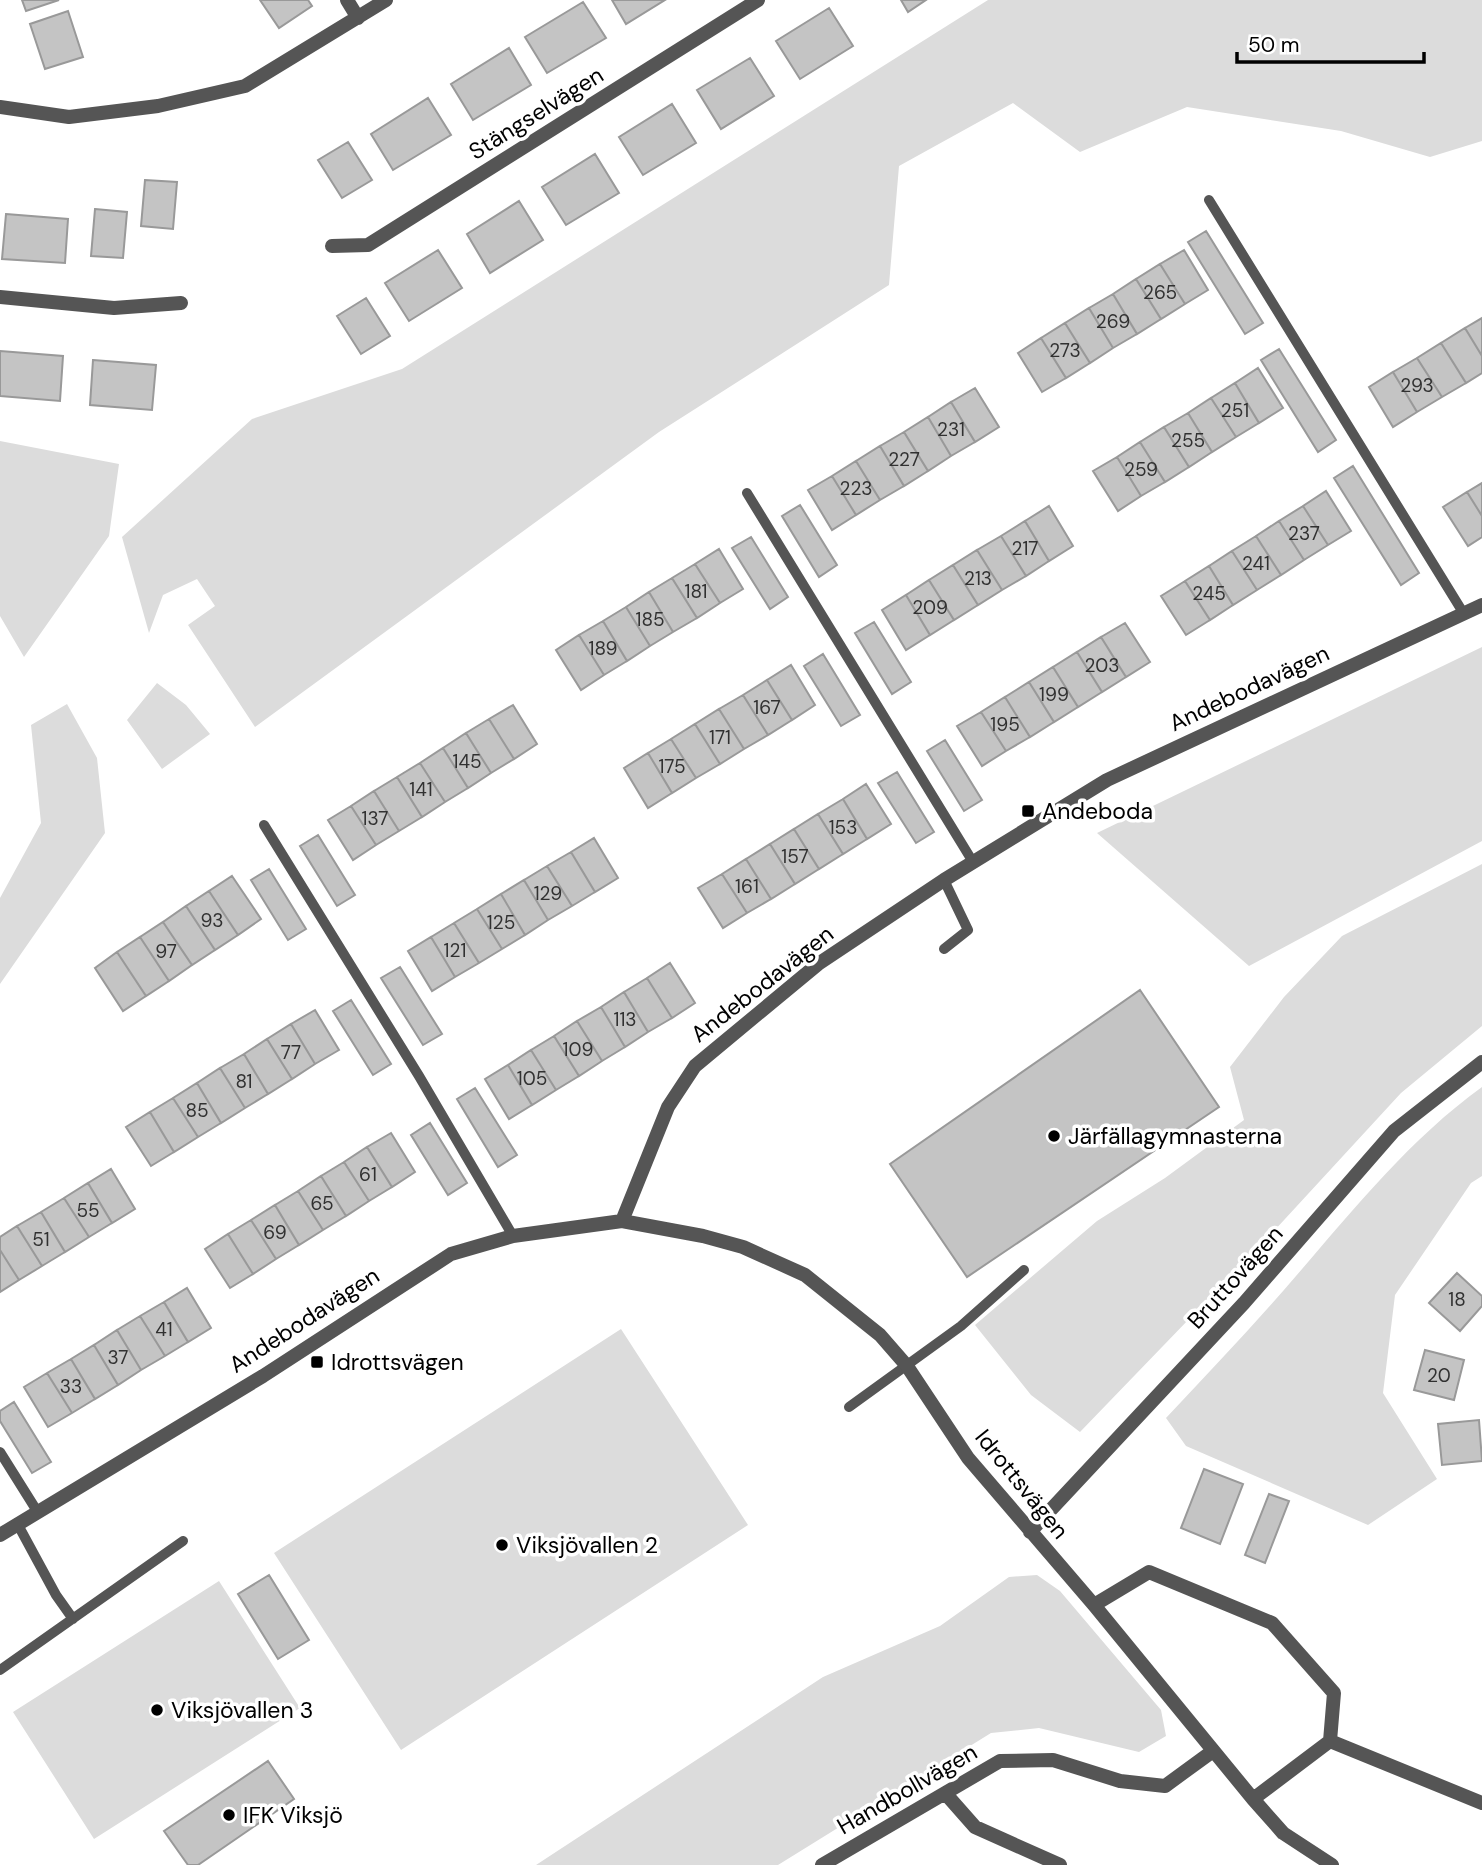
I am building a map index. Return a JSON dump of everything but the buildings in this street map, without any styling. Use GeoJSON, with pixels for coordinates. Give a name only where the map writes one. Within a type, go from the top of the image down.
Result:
{"type":"FeatureCollection","features":[{"type":"Feature","properties":{"kind":"street"},"geometry":{"type":"LineString","coordinates":[[347,0],[358,18]]}},
{"type":"Feature","properties":{"kind":"street"},"geometry":{"type":"LineString","coordinates":[[0,105],[69,117],[158,106],[245,86],[386,0]]}},
{"type":"Feature","properties":{"kind":"street","name":"Stängselvägen"},"geometry":{"type":"LineString","coordinates":[[332,246],[368,245],[758,0]]}},
{"type":"Feature","properties":{"kind":"street"},"geometry":{"type":"LineString","coordinates":[[0,297],[114,308],[181,303]]}},
{"type":"Feature","properties":{"kind":"street","name":"Andebodavägen"},"geometry":{"type":"LineString","coordinates":[[0,1535],[263,1376],[451,1254],[513,1236],[622,1221],[668,1107],[695,1066],[818,964],[944,880],[1107,779],[1482,605]]}},
{"type":"Feature","properties":{"kind":"street","name":"Bruttovägen"},"geometry":{"type":"LineString","coordinates":[[1030,1532],[1244,1303],[1394,1131],[1482,1062]]}},
{"type":"Feature","properties":{"kind":"street","name":"Idrottsvägen"},"geometry":{"type":"LineString","coordinates":[[622,1221],[743,1247],[805,1275],[853,1311],[907,1366],[968,1458],[1094,1605],[1253,1799],[1283,1833],[1332,1865]]}},
{"type":"Feature","properties":{"kind":"street"},"geometry":{"type":"LineString","coordinates":[[1094,1605],[1149,1572],[1272,1623],[1334,1693],[1330,1741],[1253,1799]]}},
{"type":"Feature","properties":{"kind":"street"},"geometry":{"type":"LineString","coordinates":[[1330,1741],[1482,1803]]}},
{"type":"Feature","properties":{"kind":"street","name":"Handbollvägen"},"geometry":{"type":"LineString","coordinates":[[822,1865],[1000,1762],[1053,1760],[1120,1781],[1165,1786],[1213,1751]]}},
{"type":"Feature","properties":{"kind":"street"},"geometry":{"type":"LineString","coordinates":[[945,1793],[975,1827],[1060,1865]]}},
{"type":"Feature","properties":{"kind":"lane"},"geometry":{"type":"LineString","coordinates":[[1209,200],[1464,614]]}},
{"type":"Feature","properties":{"kind":"lane"},"geometry":{"type":"LineString","coordinates":[[747,493],[973,862]]}},
{"type":"Feature","properties":{"kind":"lane"},"geometry":{"type":"LineString","coordinates":[[264,825],[419,1076],[513,1236]]}},
{"type":"Feature","properties":{"kind":"lane"},"geometry":{"type":"LineString","coordinates":[[944,880],[968,930],[944,949]]}},
{"type":"Feature","properties":{"kind":"lane"},"geometry":{"type":"LineString","coordinates":[[849,1408],[961,1325],[1024,1270]]}},
{"type":"Feature","properties":{"kind":"lane"},"geometry":{"type":"LineString","coordinates":[[0,1452],[37,1511]]}},
{"type":"Feature","properties":{"kind":"lane"},"geometry":{"type":"LineString","coordinates":[[17,1523],[56,1595],[73,1619]]}},
{"type":"Feature","properties":{"kind":"lane"},"geometry":{"type":"LineString","coordinates":[[0,1670],[183,1541]]}},
{"type":"Feature","properties":{"kind":"shaded area"},"geometry":{"type":"Polygon","coordinates":[[[988,0],[1482,0],[1482,141],[1430,157],[1341,131],[1187,107],[1080,152],[1013,103],[899,166],[889,285],[659,432],[255,727],[188,625],[215,606],[197,579],[163,595],[149,633],[122,537],[252,419],[402,369],[988,0]]]}},
{"type":"Feature","properties":{"kind":"shaded area"},"geometry":{"type":"Polygon","coordinates":[[[0,441],[119,464],[109,536],[24,657],[0,616],[0,441]]]}},
{"type":"Feature","properties":{"kind":"shaded area"},"geometry":{"type":"Polygon","coordinates":[[[1482,647],[1482,841],[1249,966],[1097,833],[1482,647]]]}},
{"type":"Feature","properties":{"kind":"shaded area"},"geometry":{"type":"Polygon","coordinates":[[[157,683],[186,705],[210,734],[162,769],[127,720],[157,683]]]}},
{"type":"Feature","properties":{"kind":"shaded area"},"geometry":{"type":"Polygon","coordinates":[[[67,704],[97,758],[105,833],[0,984],[0,898],[41,823],[31,725],[67,704]]]}},
{"type":"Feature","properties":{"kind":"shaded area"},"geometry":{"type":"Polygon","coordinates":[[[1482,864],[1482,1026],[1401,1093],[1273,1232],[1080,1432],[1031,1395],[975,1325],[1097,1221],[1165,1178],[1244,1120],[1230,1067],[1284,997],[1342,936],[1482,864]]]}},
{"type":"Feature","properties":{"kind":"shaded area"},"geometry":{"type":"Polygon","coordinates":[[[1482,1087],[1482,1176],[1471,1183],[1395,1295],[1383,1393],[1437,1479],[1368,1525],[1186,1446],[1166,1418],[1264,1312],[1361,1200],[1431,1129],[1482,1087]]]}},
{"type":"Feature","properties":{"kind":"shaded area","name":"Viksjövallen 2"},"geometry":{"type":"Polygon","coordinates":[[[621,1329],[748,1525],[401,1750],[274,1553],[621,1329]]]}},
{"type":"Feature","properties":{"kind":"shaded area"},"geometry":{"type":"Polygon","coordinates":[[[1037,1575],[1060,1591],[1161,1710],[1166,1736],[1139,1752],[1039,1728],[991,1733],[778,1865],[536,1865],[823,1677],[940,1626],[1009,1577],[1037,1575]]]}},
{"type":"Feature","properties":{"kind":"shaded area","name":"Viksjövallen 3"},"geometry":{"type":"Polygon","coordinates":[[[219,1581],[300,1708],[94,1839],[13,1712],[219,1581]]]}},
{"type":"Feature","properties":{"kind":"place","name":"Andeboda"},"geometry":{"type":"Point","coordinates":[1028,811]}},
{"type":"Feature","properties":{"kind":"place","name":"Järfällagymnasterna"},"geometry":{"type":"Point","coordinates":[1054,1136]}},
{"type":"Feature","properties":{"kind":"place","name":"Idrottsvägen"},"geometry":{"type":"Point","coordinates":[317,1362]}},
{"type":"Feature","properties":{"kind":"place","name":"Viksjövallen 2"},"geometry":{"type":"Point","coordinates":[502,1545]}},
{"type":"Feature","properties":{"kind":"place","name":"Viksjövallen 3"},"geometry":{"type":"Point","coordinates":[157,1710]}},
{"type":"Feature","properties":{"kind":"place","name":"IFK Viksjö"},"geometry":{"type":"Point","coordinates":[229,1815]}}]}
